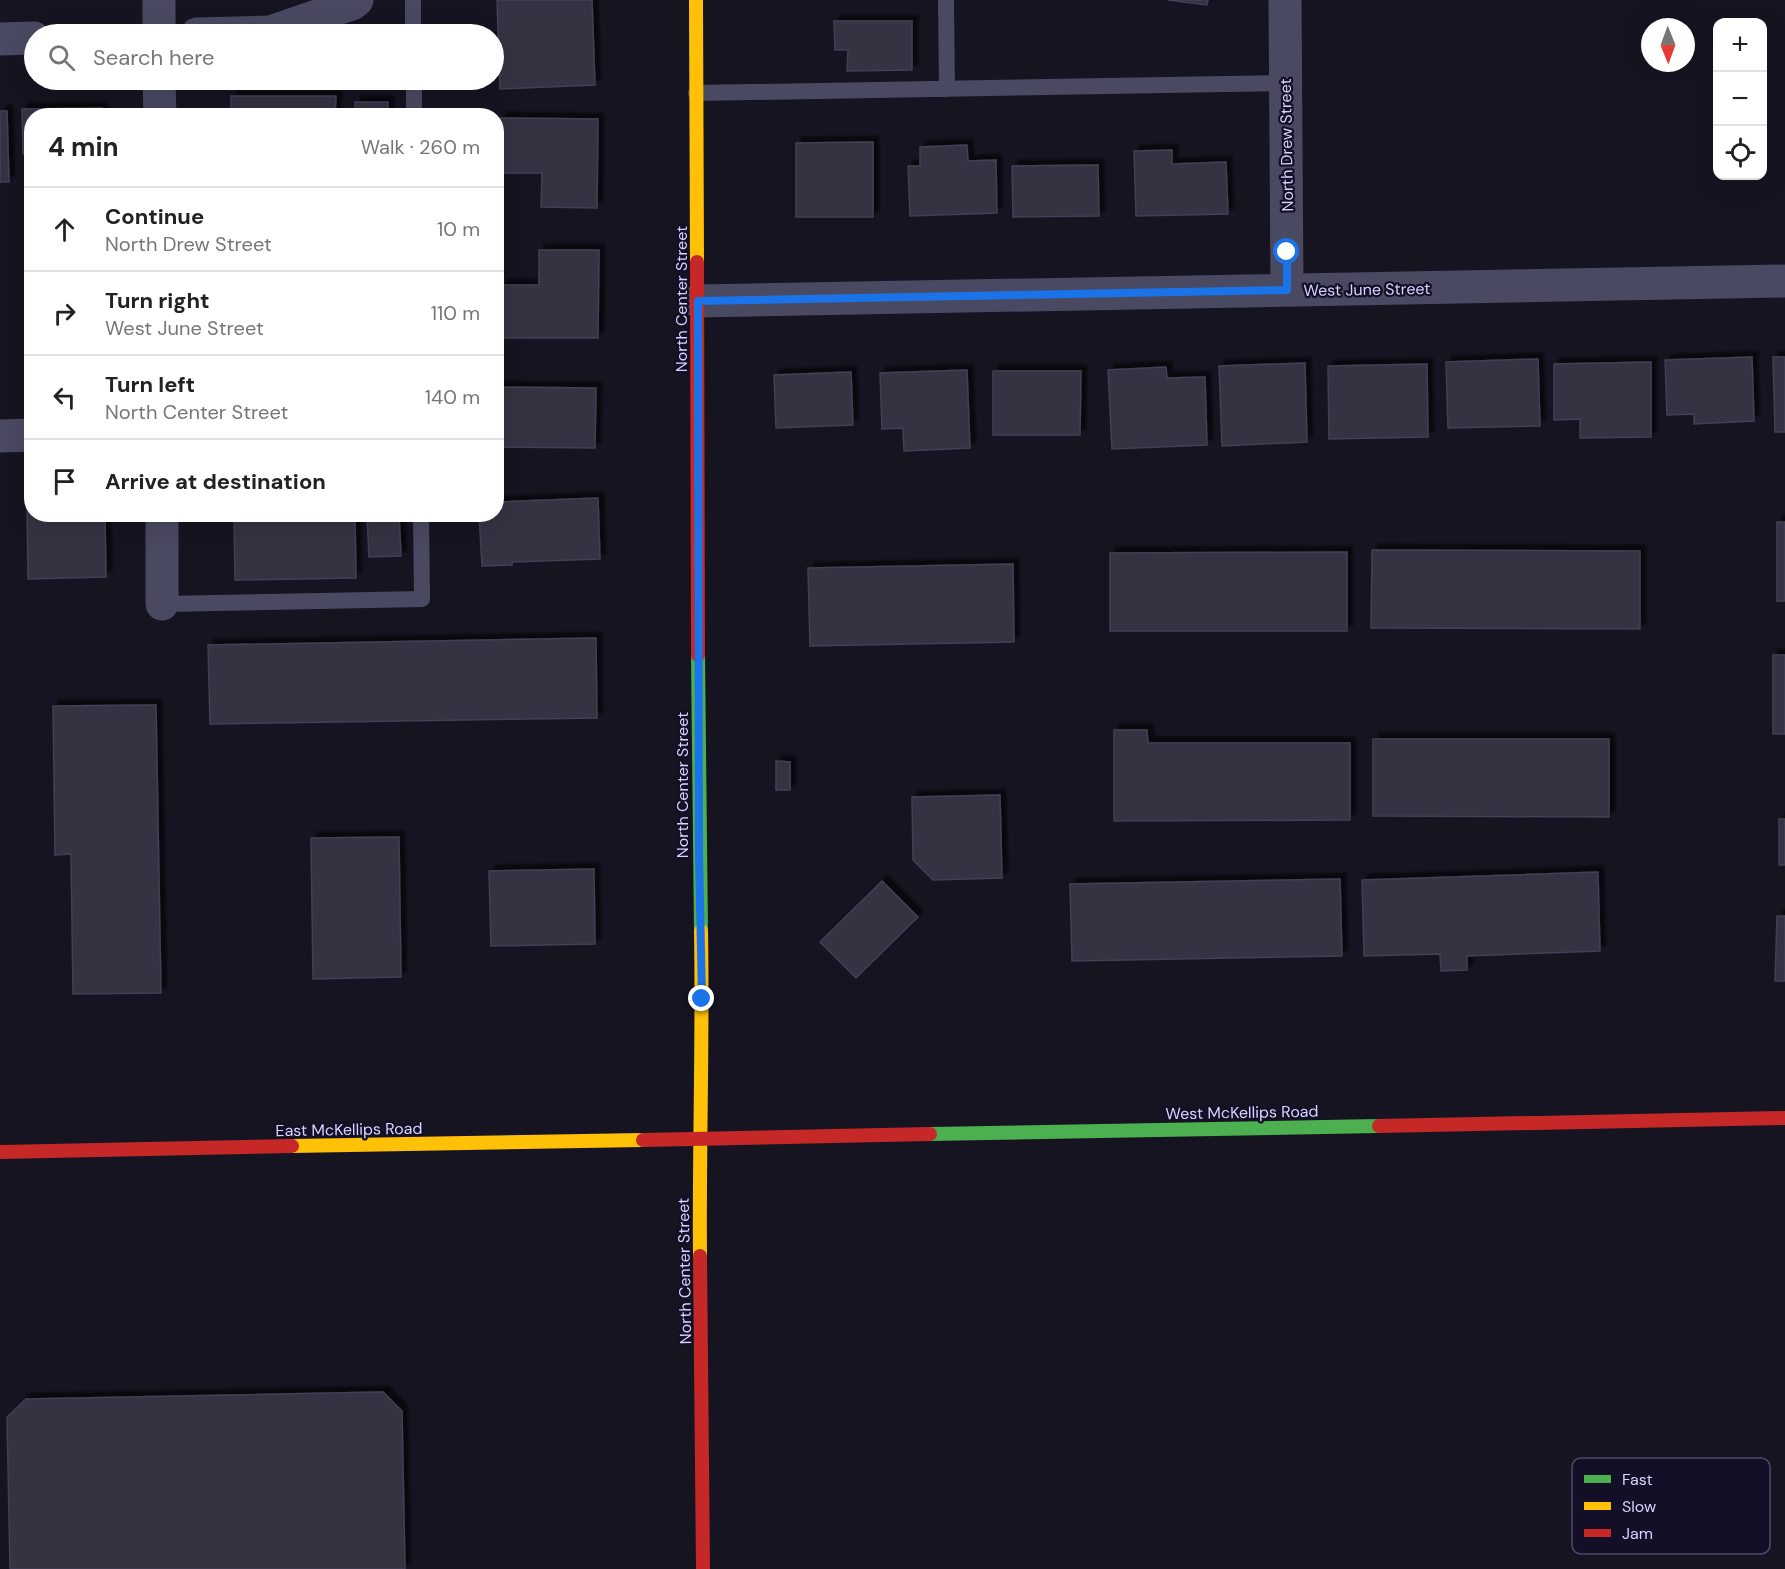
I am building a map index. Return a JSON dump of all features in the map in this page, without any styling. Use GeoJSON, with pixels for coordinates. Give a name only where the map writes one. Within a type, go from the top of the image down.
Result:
{"type":"FeatureCollection","features":[{"type":"Feature","properties":{"kind":"main road","name":"North Center Street"},"geometry":{"type":"LineString","coordinates":[[696,0],[699,853],[702,999],[699,1139],[703,1569]]}},
{"type":"Feature","properties":{"kind":"main road","name":"West McKellips Road"},"geometry":{"type":"LineString","coordinates":[[699,1139],[1785,1118]]}},
{"type":"Feature","properties":{"kind":"main road","name":"East McKellips Road"},"geometry":{"type":"LineString","coordinates":[[0,1152],[699,1139]]}},
{"type":"Feature","properties":{"kind":"street"},"geometry":{"type":"LineString","coordinates":[[159,0],[159,24]]}},
{"type":"Feature","properties":{"kind":"street"},"geometry":{"type":"LineString","coordinates":[[293,24],[352,4],[357,0]]}},
{"type":"Feature","properties":{"kind":"street","name":"North Drew Street"},"geometry":{"type":"LineString","coordinates":[[1285,0],[1287,290]]}},
{"type":"Feature","properties":{"kind":"street"},"geometry":{"type":"LineString","coordinates":[[0,39],[24,38]]}},
{"type":"Feature","properties":{"kind":"street"},"geometry":{"type":"LineString","coordinates":[[159,90],[160,108]]}},
{"type":"Feature","properties":{"kind":"street","name":"West June Street"},"geometry":{"type":"LineString","coordinates":[[698,301],[1785,281]]}},
{"type":"Feature","properties":{"kind":"street"},"geometry":{"type":"LineString","coordinates":[[0,436],[24,435]]}},
{"type":"Feature","properties":{"kind":"street"},"geometry":{"type":"LineString","coordinates":[[162,522],[162,604]]}},
{"type":"Feature","properties":{"kind":"lane"},"geometry":{"type":"LineString","coordinates":[[412,0],[413,24]]}},
{"type":"Feature","properties":{"kind":"lane"},"geometry":{"type":"LineString","coordinates":[[946,0],[947,89]]}},
{"type":"Feature","properties":{"kind":"lane"},"geometry":{"type":"LineString","coordinates":[[696,93],[1285,83]]}},
{"type":"Feature","properties":{"kind":"lane"},"geometry":{"type":"LineString","coordinates":[[414,90],[414,108]]}},
{"type":"Feature","properties":{"kind":"lane"},"geometry":{"type":"LineString","coordinates":[[162,604],[422,599],[421,522]]}},
{"type":"Feature","properties":{"kind":"building"},"geometry":{"type":"Polygon","coordinates":[[[497,0],[592,0],[595,85],[504,89],[504,24],[498,24],[497,0]]]}},
{"type":"Feature","properties":{"kind":"building"},"geometry":{"type":"Polygon","coordinates":[[[1168,0],[1208,0],[1207,5],[1168,0]]]}},
{"type":"Feature","properties":{"kind":"building"},"geometry":{"type":"Polygon","coordinates":[[[834,21],[912,21],[912,70],[847,71],[848,50],[835,50],[834,21]]]}},
{"type":"Feature","properties":{"kind":"building"},"geometry":{"type":"Polygon","coordinates":[[[231,96],[336,96],[335,108],[231,108],[231,96]]]}},
{"type":"Feature","properties":{"kind":"building"},"geometry":{"type":"Polygon","coordinates":[[[355,102],[388,102],[388,108],[355,108],[355,102]]]}},
{"type":"Feature","properties":{"kind":"building"},"geometry":{"type":"Polygon","coordinates":[[[22,109],[24,109],[24,154],[23,154],[22,109]]]}},
{"type":"Feature","properties":{"kind":"building"},"geometry":{"type":"Polygon","coordinates":[[[0,111],[7,111],[9,182],[0,182],[0,111]]]}},
{"type":"Feature","properties":{"kind":"building"},"geometry":{"type":"Polygon","coordinates":[[[504,118],[598,119],[597,208],[541,207],[542,173],[504,173],[504,118]]]}},
{"type":"Feature","properties":{"kind":"building"},"geometry":{"type":"Polygon","coordinates":[[[873,142],[873,217],[796,217],[796,143],[873,142]]]}},
{"type":"Feature","properties":{"kind":"building"},"geometry":{"type":"Polygon","coordinates":[[[967,145],[968,161],[996,160],[997,213],[910,216],[908,166],[920,166],[920,147],[967,145]]]}},
{"type":"Feature","properties":{"kind":"building"},"geometry":{"type":"Polygon","coordinates":[[[1172,150],[1172,164],[1226,162],[1228,214],[1136,216],[1134,151],[1172,150]]]}},
{"type":"Feature","properties":{"kind":"building"},"geometry":{"type":"Polygon","coordinates":[[[1098,165],[1099,216],[1013,217],[1012,166],[1098,165]]]}},
{"type":"Feature","properties":{"kind":"building"},"geometry":{"type":"Polygon","coordinates":[[[539,250],[599,250],[598,338],[504,338],[504,285],[539,285],[539,250]]]}},
{"type":"Feature","properties":{"kind":"building"},"geometry":{"type":"Polygon","coordinates":[[[1752,357],[1754,421],[1694,424],[1694,414],[1667,415],[1665,360],[1752,357]]]}},
{"type":"Feature","properties":{"kind":"building"},"geometry":{"type":"Polygon","coordinates":[[[1773,357],[1785,357],[1785,432],[1775,432],[1773,357]]]}},
{"type":"Feature","properties":{"kind":"building"},"geometry":{"type":"Polygon","coordinates":[[[1538,359],[1540,426],[1448,428],[1446,362],[1538,359]]]}},
{"type":"Feature","properties":{"kind":"building"},"geometry":{"type":"Polygon","coordinates":[[[1651,362],[1651,437],[1580,438],[1580,419],[1554,420],[1554,364],[1651,362]]]}},
{"type":"Feature","properties":{"kind":"building"},"geometry":{"type":"Polygon","coordinates":[[[1305,363],[1307,442],[1222,446],[1219,366],[1305,363]]]}},
{"type":"Feature","properties":{"kind":"building"},"geometry":{"type":"Polygon","coordinates":[[[1427,364],[1428,437],[1329,439],[1328,366],[1427,364]]]}},
{"type":"Feature","properties":{"kind":"building"},"geometry":{"type":"Polygon","coordinates":[[[1166,367],[1167,378],[1205,377],[1207,445],[1112,449],[1108,370],[1166,367]]]}},
{"type":"Feature","properties":{"kind":"building"},"geometry":{"type":"Polygon","coordinates":[[[967,370],[970,448],[904,451],[903,428],[882,429],[880,373],[967,370]]]}},
{"type":"Feature","properties":{"kind":"building"},"geometry":{"type":"Polygon","coordinates":[[[993,371],[1081,371],[1080,435],[993,435],[993,371]]]}},
{"type":"Feature","properties":{"kind":"building"},"geometry":{"type":"Polygon","coordinates":[[[851,372],[853,425],[776,428],[774,375],[851,372]]]}},
{"type":"Feature","properties":{"kind":"building"},"geometry":{"type":"Polygon","coordinates":[[[504,387],[596,388],[595,448],[504,447],[504,387]]]}},
{"type":"Feature","properties":{"kind":"building"},"geometry":{"type":"Polygon","coordinates":[[[598,498],[600,559],[512,562],[512,565],[482,566],[479,522],[504,522],[504,502],[598,498]]]}},
{"type":"Feature","properties":{"kind":"building"},"geometry":{"type":"Polygon","coordinates":[[[27,522],[105,522],[106,577],[28,579],[27,522]]]}},
{"type":"Feature","properties":{"kind":"building"},"geometry":{"type":"Polygon","coordinates":[[[234,522],[355,522],[356,578],[235,580],[234,522]]]}},
{"type":"Feature","properties":{"kind":"building"},"geometry":{"type":"Polygon","coordinates":[[[367,522],[399,522],[401,556],[369,557],[367,522]]]}},
{"type":"Feature","properties":{"kind":"building"},"geometry":{"type":"Polygon","coordinates":[[[1777,522],[1785,522],[1785,601],[1777,601],[1777,522]]]}},
{"type":"Feature","properties":{"kind":"building"},"geometry":{"type":"Polygon","coordinates":[[[1372,550],[1640,551],[1640,629],[1371,628],[1372,550]]]}},
{"type":"Feature","properties":{"kind":"building"},"geometry":{"type":"Polygon","coordinates":[[[1347,552],[1347,631],[1110,631],[1110,553],[1347,552]]]}},
{"type":"Feature","properties":{"kind":"building"},"geometry":{"type":"Polygon","coordinates":[[[1013,564],[1014,642],[810,646],[808,568],[1013,564]]]}},
{"type":"Feature","properties":{"kind":"building"},"geometry":{"type":"Polygon","coordinates":[[[596,638],[597,718],[210,724],[208,645],[596,638]]]}},
{"type":"Feature","properties":{"kind":"building"},"geometry":{"type":"Polygon","coordinates":[[[1773,655],[1785,655],[1785,734],[1773,734],[1773,655]]]}},
{"type":"Feature","properties":{"kind":"building"},"geometry":{"type":"Polygon","coordinates":[[[156,705],[161,993],[73,994],[71,854],[55,855],[53,706],[156,705]]]}},
{"type":"Feature","properties":{"kind":"building"},"geometry":{"type":"Polygon","coordinates":[[[1114,730],[1147,730],[1148,743],[1350,743],[1350,820],[1114,821],[1114,730]]]}},
{"type":"Feature","properties":{"kind":"building"},"geometry":{"type":"Polygon","coordinates":[[[1373,739],[1609,739],[1609,817],[1373,816],[1373,739]]]}},
{"type":"Feature","properties":{"kind":"building"},"geometry":{"type":"Polygon","coordinates":[[[776,761],[790,762],[790,790],[776,790],[776,761]]]}},
{"type":"Feature","properties":{"kind":"building"},"geometry":{"type":"Polygon","coordinates":[[[1000,795],[1002,878],[933,880],[913,860],[912,797],[1000,795]]]}},
{"type":"Feature","properties":{"kind":"building"},"geometry":{"type":"Polygon","coordinates":[[[1779,819],[1785,819],[1785,865],[1779,865],[1779,819]]]}},
{"type":"Feature","properties":{"kind":"building"},"geometry":{"type":"Polygon","coordinates":[[[399,837],[401,977],[313,979],[311,838],[399,837]]]}},
{"type":"Feature","properties":{"kind":"building"},"geometry":{"type":"Polygon","coordinates":[[[594,869],[595,944],[491,946],[489,871],[594,869]]]}},
{"type":"Feature","properties":{"kind":"building"},"geometry":{"type":"Polygon","coordinates":[[[1598,872],[1600,951],[1467,956],[1467,970],[1441,971],[1440,954],[1364,956],[1362,880],[1598,872]]]}},
{"type":"Feature","properties":{"kind":"building"},"geometry":{"type":"Polygon","coordinates":[[[1340,879],[1342,956],[1072,961],[1070,884],[1340,879]]]}},
{"type":"Feature","properties":{"kind":"building"},"geometry":{"type":"Polygon","coordinates":[[[882,881],[918,917],[856,978],[820,942],[882,881]]]}},
{"type":"Feature","properties":{"kind":"building"},"geometry":{"type":"Polygon","coordinates":[[[1777,916],[1785,916],[1785,981],[1775,981],[1777,916]]]}},
{"type":"Feature","properties":{"kind":"building"},"geometry":{"type":"Polygon","coordinates":[[[383,1392],[402,1411],[405,1569],[10,1569],[7,1417],[26,1399],[383,1392]]]}},
{"type":"Feature","properties":{"kind":"traffic: fast"},"geometry":{"type":"LineString","coordinates":[[698,655],[701,931]]}},
{"type":"Feature","properties":{"kind":"traffic: fast"},"geometry":{"type":"LineString","coordinates":[[930,1134],[1379,1126]]}},
{"type":"Feature","properties":{"kind":"traffic: slow"},"geometry":{"type":"LineString","coordinates":[[696,0],[697,262]]}},
{"type":"Feature","properties":{"kind":"traffic: slow"},"geometry":{"type":"LineString","coordinates":[[700,1256],[701,931]]}},
{"type":"Feature","properties":{"kind":"traffic: slow"},"geometry":{"type":"LineString","coordinates":[[292,1146],[643,1140]]}},
{"type":"Feature","properties":{"kind":"traffic: jam"},"geometry":{"type":"LineString","coordinates":[[697,262],[698,655]]}},
{"type":"Feature","properties":{"kind":"traffic: jam"},"geometry":{"type":"LineString","coordinates":[[1379,1126],[1785,1118]]}},
{"type":"Feature","properties":{"kind":"traffic: jam"},"geometry":{"type":"LineString","coordinates":[[643,1140],[930,1134]]}},
{"type":"Feature","properties":{"kind":"traffic: jam"},"geometry":{"type":"LineString","coordinates":[[0,1152],[292,1146]]}},
{"type":"Feature","properties":{"kind":"traffic: jam"},"geometry":{"type":"LineString","coordinates":[[700,1256],[703,1569]]}},
{"type":"Feature","properties":{"kind":"route"},"geometry":{"type":"LineString","coordinates":[[702,999],[699,853],[698,301],[1287,290],[1287,252]]}}]}
